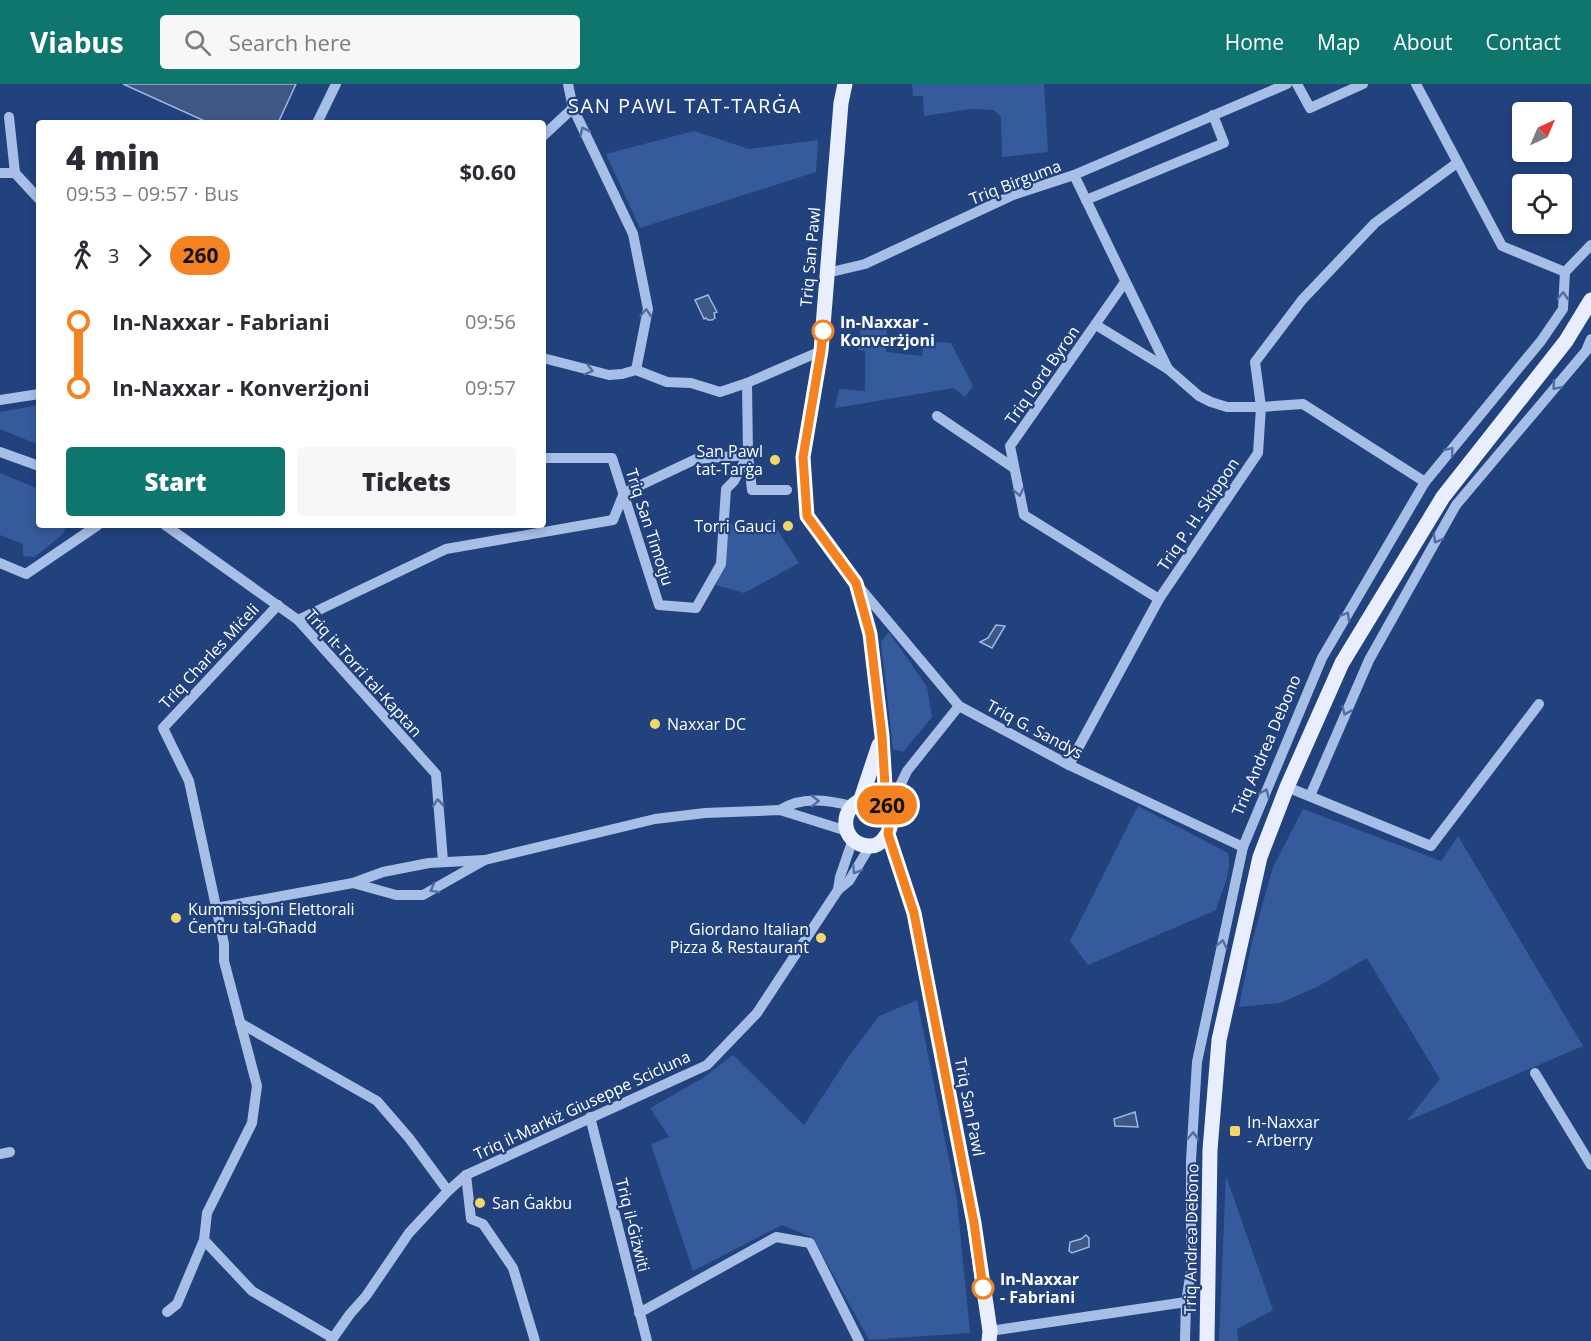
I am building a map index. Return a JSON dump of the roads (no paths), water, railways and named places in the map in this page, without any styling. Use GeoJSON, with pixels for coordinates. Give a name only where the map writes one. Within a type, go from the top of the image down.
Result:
{"type":"FeatureCollection","features":[{"type":"Feature","properties":{"kind":"main road","name":"Triq San Pawl"},"geometry":{"type":"LineString","coordinates":[[845,84],[841,103],[821,351],[803,457],[807,516],[856,583],[870,634],[891,820],[888,834],[914,913],[972,1211],[989,1336]]}},
{"type":"Feature","properties":{"kind":"main road","name":"Triq Andrea Debono"},"geometry":{"type":"LineString","coordinates":[[1207,1341],[1210,1150],[1219,1040],[1260,857],[1287,787],[1341,663],[1443,497],[1566,341],[1591,300]]}},
{"type":"Feature","properties":{"kind":"main road","name":"Triq San Pawl"},"geometry":{"type":"LineString","coordinates":[[882,736],[856,802],[846,815],[850,835],[860,844],[873,846],[904,881]]}},
{"type":"Feature","properties":{"kind":"main road"},"geometry":{"type":"LineString","coordinates":[[856,802],[875,798],[888,805]]}},
{"type":"Feature","properties":{"kind":"main road"},"geometry":{"type":"LineString","coordinates":[[873,846],[888,834]]}},
{"type":"Feature","properties":{"kind":"street"},"geometry":{"type":"LineString","coordinates":[[318,120],[336,84]]}},
{"type":"Feature","properties":{"kind":"street"},"geometry":{"type":"LineString","coordinates":[[568,84],[573,108],[633,234],[648,309],[636,370]]}},
{"type":"Feature","properties":{"kind":"street","name":"Triq Birguma"},"geometry":{"type":"LineString","coordinates":[[827,273],[865,264],[1013,195],[1074,175],[1287,84]]}},
{"type":"Feature","properties":{"kind":"street"},"geometry":{"type":"LineString","coordinates":[[1298,84],[1310,108],[1362,84]]}},
{"type":"Feature","properties":{"kind":"street"},"geometry":{"type":"LineString","coordinates":[[1416,84],[1502,246],[1565,272],[1591,244]]}},
{"type":"Feature","properties":{"kind":"street"},"geometry":{"type":"LineString","coordinates":[[546,133],[573,108]]}},
{"type":"Feature","properties":{"kind":"street"},"geometry":{"type":"LineString","coordinates":[[1086,200],[1224,143],[1213,115]]}},
{"type":"Feature","properties":{"kind":"street"},"geometry":{"type":"LineString","coordinates":[[9,117],[15,173],[36,197]]}},
{"type":"Feature","properties":{"kind":"street","name":"Triq P. H. Skippon"},"geometry":{"type":"LineString","coordinates":[[1069,765],[1159,599],[1258,453],[1261,407],[1255,362],[1302,300],[1375,223],[1457,163]]}},
{"type":"Feature","properties":{"kind":"street"},"geometry":{"type":"LineString","coordinates":[[0,173],[15,173]]}},
{"type":"Feature","properties":{"kind":"street"},"geometry":{"type":"LineString","coordinates":[[1074,175],[1168,369]]}},
{"type":"Feature","properties":{"kind":"street","name":"Triq Andrea Debono"},"geometry":{"type":"LineString","coordinates":[[1185,1341],[1186,1302],[1191,1271],[1191,1160],[1197,1062],[1243,847],[1322,658],[1425,482],[1541,341],[1563,309],[1565,272]]}},
{"type":"Feature","properties":{"kind":"street","name":"Triq Lord Byron"},"geometry":{"type":"LineString","coordinates":[[1125,282],[1010,446],[1024,515],[1159,599]]}},
{"type":"Feature","properties":{"kind":"street"},"geometry":{"type":"LineString","coordinates":[[1096,325],[1168,369],[1199,396],[1211,402],[1227,407],[1303,404],[1425,482]]}},
{"type":"Feature","properties":{"kind":"street"},"geometry":{"type":"LineString","coordinates":[[1310,796],[1369,660],[1456,505],[1588,352],[1591,339]]}},
{"type":"Feature","properties":{"kind":"street"},"geometry":{"type":"LineString","coordinates":[[546,359],[609,375],[636,370],[667,382],[691,383],[720,392],[747,383],[821,351]]}},
{"type":"Feature","properties":{"kind":"street"},"geometry":{"type":"LineString","coordinates":[[747,383],[748,455],[752,490],[787,490]]}},
{"type":"Feature","properties":{"kind":"street"},"geometry":{"type":"LineString","coordinates":[[0,400],[36,394]]}},
{"type":"Feature","properties":{"kind":"street"},"geometry":{"type":"LineString","coordinates":[[937,416],[1014,468]]}},
{"type":"Feature","properties":{"kind":"street"},"geometry":{"type":"LineString","coordinates":[[0,452],[36,465]]}},
{"type":"Feature","properties":{"kind":"street"},"geometry":{"type":"LineString","coordinates":[[298,620],[446,549],[613,520],[624,492],[696,459],[748,455]]}},
{"type":"Feature","properties":{"kind":"street","name":"Triq San Timotju"},"geometry":{"type":"LineString","coordinates":[[546,458],[612,458],[659,605],[696,608],[720,564],[726,489],[734,481],[748,455]]}},
{"type":"Feature","properties":{"kind":"street"},"geometry":{"type":"LineString","coordinates":[[0,563],[26,574],[94,528]]}},
{"type":"Feature","properties":{"kind":"street","name":"Triq it-Torri tal-Kaptan"},"geometry":{"type":"LineString","coordinates":[[169,528],[298,620],[436,774],[442,861]]}},
{"type":"Feature","properties":{"kind":"street","name":"Triq G. Sandys"},"geometry":{"type":"LineString","coordinates":[[856,583],[959,706],[1069,765],[1243,847]]}},
{"type":"Feature","properties":{"kind":"street","name":"Triq Charles Miċeli"},"geometry":{"type":"LineString","coordinates":[[216,908],[189,781],[163,728],[278,605]]}},
{"type":"Feature","properties":{"kind":"street"},"geometry":{"type":"LineString","coordinates":[[1287,787],[1431,846],[1539,704]]}},
{"type":"Feature","properties":{"kind":"street"},"geometry":{"type":"LineString","coordinates":[[888,805],[908,771],[959,706]]}},
{"type":"Feature","properties":{"kind":"street"},"geometry":{"type":"LineString","coordinates":[[780,810],[790,803],[805,801],[856,802]]}},
{"type":"Feature","properties":{"kind":"street"},"geometry":{"type":"LineString","coordinates":[[167,1312],[177,1304],[204,1240],[207,1213],[252,1123],[257,1086],[224,961],[224,944],[216,908],[353,883],[383,872],[442,861],[485,860],[656,819],[705,813],[780,810],[850,835]]}},
{"type":"Feature","properties":{"kind":"street","name":"Triq il-Markiż Giuseppe Scicluna"},"geometry":{"type":"LineString","coordinates":[[838,890],[850,835]]}},
{"type":"Feature","properties":{"kind":"street","name":"Triq il-Markiż Giuseppe Scicluna"},"geometry":{"type":"LineString","coordinates":[[332,1340],[366,1296],[409,1233],[466,1175],[707,1065],[757,1013],[838,890],[849,881],[873,846]]}},
{"type":"Feature","properties":{"kind":"street"},"geometry":{"type":"LineString","coordinates":[[353,883],[396,895],[423,895],[485,860]]}},
{"type":"Feature","properties":{"kind":"street"},"geometry":{"type":"LineString","coordinates":[[240,1023],[377,1101],[410,1138],[448,1191]]}},
{"type":"Feature","properties":{"kind":"street"},"geometry":{"type":"LineString","coordinates":[[1535,1073],[1591,1165]]}},
{"type":"Feature","properties":{"kind":"street","name":"Triq il-Ġiżwiti"},"geometry":{"type":"LineString","coordinates":[[590,1117],[647,1341]]}},
{"type":"Feature","properties":{"kind":"street"},"geometry":{"type":"LineString","coordinates":[[466,1175],[471,1219],[483,1224],[513,1268],[535,1341]]}},
{"type":"Feature","properties":{"kind":"street"},"geometry":{"type":"LineString","coordinates":[[639,1313],[776,1237],[810,1243],[859,1341]]}},
{"type":"Feature","properties":{"kind":"street"},"geometry":{"type":"LineString","coordinates":[[204,1240],[252,1291],[332,1340]]}},
{"type":"Feature","properties":{"kind":"street"},"geometry":{"type":"LineString","coordinates":[[989,1336],[1186,1302]]}},
{"type":"Feature","properties":{"kind":"place","name":"In-Naxxar - Konverżjoni"},"geometry":{"type":"Point","coordinates":[823,331]}},
{"type":"Feature","properties":{"kind":"place","name":"San Pawl tat-Tarġa"},"geometry":{"type":"Point","coordinates":[775,460]}},
{"type":"Feature","properties":{"kind":"place","name":"Torri Gauci"},"geometry":{"type":"Point","coordinates":[788,526]}},
{"type":"Feature","properties":{"kind":"place","name":"Naxxar DC"},"geometry":{"type":"Point","coordinates":[655,724]}},
{"type":"Feature","properties":{"kind":"place","name":"Kummissjoni Elettorali Ċentru tal-Għadd"},"geometry":{"type":"Point","coordinates":[176,918]}},
{"type":"Feature","properties":{"kind":"place","name":"Giordano Italian Pizza & Restaurant"},"geometry":{"type":"Point","coordinates":[821,938]}},
{"type":"Feature","properties":{"kind":"place","name":"In-Naxxar - Arberry"},"geometry":{"type":"Point","coordinates":[1235,1131]}},
{"type":"Feature","properties":{"kind":"place","name":"San Ġakbu"},"geometry":{"type":"Point","coordinates":[480,1203]}},
{"type":"Feature","properties":{"kind":"place","name":"In-Naxxar - Fabriani"},"geometry":{"type":"Point","coordinates":[983,1288]}},
{"type":"Feature","properties":{"kind":"district","name":"SAN PAWL TAT-TARĠA"},"geometry":{"type":"Point","coordinates":[685,105]}}]}
